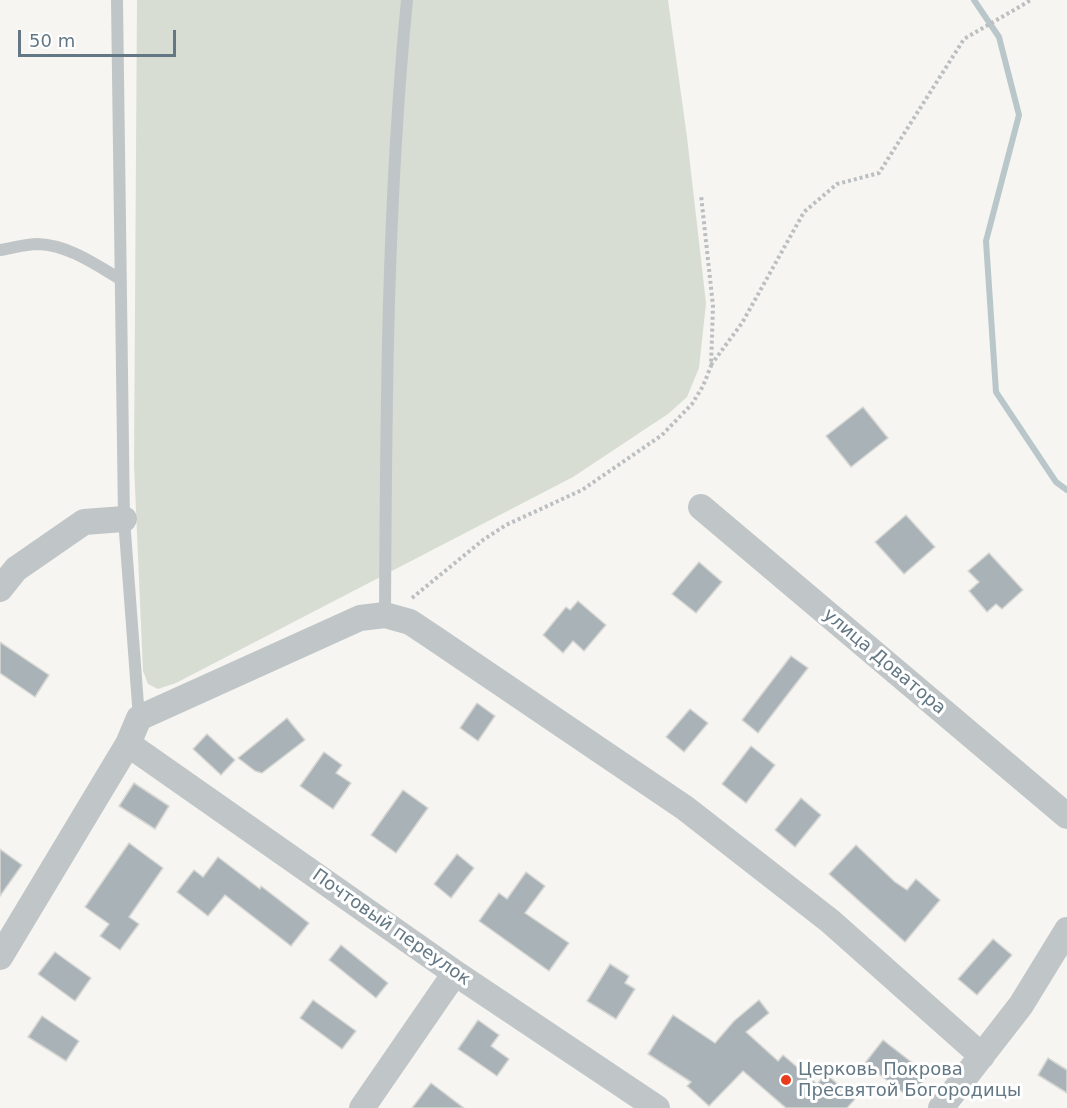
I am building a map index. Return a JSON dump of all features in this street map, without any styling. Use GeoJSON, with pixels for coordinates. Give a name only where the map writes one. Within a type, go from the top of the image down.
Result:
{"type":"FeatureCollection","features":[{"type":"Feature","properties":{"kind":"street","name":"улица Доватора"},"geometry":{"type":"LineString","coordinates":[[701,507],[1067,816]]}},
{"type":"Feature","properties":{"kind":"street"},"geometry":{"type":"LineString","coordinates":[[0,589],[16,569],[84,522],[124,519]]}},
{"type":"Feature","properties":{"kind":"street"},"geometry":{"type":"LineString","coordinates":[[0,957],[128,744],[139,718],[360,618],[385,615],[411,622],[686,808],[830,921],[982,1056]]}},
{"type":"Feature","properties":{"kind":"street","name":"Почтовый переулок"},"geometry":{"type":"LineString","coordinates":[[128,744],[455,973],[657,1108]]}},
{"type":"Feature","properties":{"kind":"street"},"geometry":{"type":"LineString","coordinates":[[941,1108],[1021,1005],[1067,930]]}},
{"type":"Feature","properties":{"kind":"street"},"geometry":{"type":"LineString","coordinates":[[362,1108],[455,973]]}},
{"type":"Feature","properties":{"kind":"lane"},"geometry":{"type":"LineString","coordinates":[[117,0],[124,519],[139,718]]}},
{"type":"Feature","properties":{"kind":"lane"},"geometry":{"type":"LineString","coordinates":[[385,615],[387,357],[401,65],[408,0]]}},
{"type":"Feature","properties":{"kind":"lane"},"geometry":{"type":"LineString","coordinates":[[0,250],[38,244],[64,249],[81,256],[120,279]]}},
{"type":"Feature","properties":{"kind":"path"},"geometry":{"type":"LineString","coordinates":[[385,615],[408,602],[483,540],[506,525],[582,490],[662,435],[692,404],[711,366],[742,323],[804,212],[837,184],[879,173],[964,39],[1031,0]]}},
{"type":"Feature","properties":{"kind":"path"},"geometry":{"type":"LineString","coordinates":[[701,195],[714,306],[711,366]]}},
{"type":"Feature","properties":{"kind":"shaded area"},"geometry":{"type":"Polygon","coordinates":[[[137,0],[668,0],[687,137],[706,303],[699,368],[687,397],[668,414],[573,477],[176,683],[158,689],[148,684],[143,671],[134,464],[137,0]]]}},
{"type":"Feature","properties":{"kind":"building"},"geometry":{"type":"Polygon","coordinates":[[[863,407],[888,438],[851,467],[826,436],[863,407]]]}},
{"type":"Feature","properties":{"kind":"building"},"geometry":{"type":"Polygon","coordinates":[[[906,515],[935,547],[904,574],[875,542],[906,515]]]}},
{"type":"Feature","properties":{"kind":"building"},"geometry":{"type":"Polygon","coordinates":[[[989,553],[1023,590],[1002,609],[996,604],[987,612],[969,591],[979,582],[968,571],[989,553]]]}},
{"type":"Feature","properties":{"kind":"building"},"geometry":{"type":"Polygon","coordinates":[[[699,562],[722,582],[696,613],[672,594],[699,562]]]}},
{"type":"Feature","properties":{"kind":"building"},"geometry":{"type":"Polygon","coordinates":[[[578,601],[606,625],[584,651],[573,641],[563,653],[543,635],[566,607],[570,610],[578,601]]]}},
{"type":"Feature","properties":{"kind":"building"},"geometry":{"type":"Polygon","coordinates":[[[0,642],[49,675],[35,697],[0,673],[0,642]]]}},
{"type":"Feature","properties":{"kind":"building"},"geometry":{"type":"Polygon","coordinates":[[[791,656],[808,668],[758,733],[742,720],[791,656]]]}},
{"type":"Feature","properties":{"kind":"building"},"geometry":{"type":"Polygon","coordinates":[[[477,703],[495,716],[478,741],[460,728],[477,703]]]}},
{"type":"Feature","properties":{"kind":"building"},"geometry":{"type":"Polygon","coordinates":[[[690,709],[708,723],[684,752],[666,737],[690,709]]]}},
{"type":"Feature","properties":{"kind":"building"},"geometry":{"type":"Polygon","coordinates":[[[287,718],[305,740],[262,773],[255,771],[238,758],[287,718]]]}},
{"type":"Feature","properties":{"kind":"building"},"geometry":{"type":"Polygon","coordinates":[[[207,734],[235,760],[221,775],[193,749],[207,734]]]}},
{"type":"Feature","properties":{"kind":"building"},"geometry":{"type":"Polygon","coordinates":[[[751,746],[775,765],[746,803],[722,784],[751,746]]]}},
{"type":"Feature","properties":{"kind":"building"},"geometry":{"type":"Polygon","coordinates":[[[324,752],[342,765],[336,773],[351,783],[333,809],[300,786],[324,752]]]}},
{"type":"Feature","properties":{"kind":"building"},"geometry":{"type":"Polygon","coordinates":[[[134,783],[169,806],[155,829],[119,806],[134,783]]]}},
{"type":"Feature","properties":{"kind":"building"},"geometry":{"type":"Polygon","coordinates":[[[403,790],[428,808],[396,853],[371,835],[403,790]]]}},
{"type":"Feature","properties":{"kind":"building"},"geometry":{"type":"Polygon","coordinates":[[[801,798],[821,815],[795,847],[775,830],[801,798]]]}},
{"type":"Feature","properties":{"kind":"building"},"geometry":{"type":"Polygon","coordinates":[[[129,843],[163,868],[129,917],[139,924],[120,950],[100,936],[109,924],[85,907],[129,843]]]}},
{"type":"Feature","properties":{"kind":"building"},"geometry":{"type":"Polygon","coordinates":[[[856,845],[895,882],[907,890],[916,879],[940,900],[905,942],[829,874],[856,845]]]}},
{"type":"Feature","properties":{"kind":"building"},"geometry":{"type":"Polygon","coordinates":[[[0,849],[22,865],[0,896],[0,849]]]}},
{"type":"Feature","properties":{"kind":"building"},"geometry":{"type":"Polygon","coordinates":[[[457,854],[474,868],[451,898],[434,884],[457,854]]]}},
{"type":"Feature","properties":{"kind":"building"},"geometry":{"type":"Polygon","coordinates":[[[218,857],[309,923],[291,946],[225,895],[208,916],[177,892],[194,870],[203,877],[218,857]]]}},
{"type":"Feature","properties":{"kind":"building"},"geometry":{"type":"Polygon","coordinates":[[[526,872],[545,886],[525,913],[569,943],[549,971],[479,921],[499,893],[507,899],[526,872]]]}},
{"type":"Feature","properties":{"kind":"building"},"geometry":{"type":"Polygon","coordinates":[[[993,939],[1012,955],[977,995],[958,979],[993,939]]]}},
{"type":"Feature","properties":{"kind":"building"},"geometry":{"type":"Polygon","coordinates":[[[341,945],[388,983],[376,998],[329,960],[341,945]]]}},
{"type":"Feature","properties":{"kind":"building"},"geometry":{"type":"Polygon","coordinates":[[[55,952],[91,978],[75,1001],[38,974],[55,952]]]}},
{"type":"Feature","properties":{"kind":"building"},"geometry":{"type":"Polygon","coordinates":[[[610,964],[629,976],[625,983],[635,989],[616,1019],[587,1001],[610,964]]]}},
{"type":"Feature","properties":{"kind":"building"},"geometry":{"type":"Polygon","coordinates":[[[313,1000],[356,1031],[342,1049],[300,1018],[313,1000]]]}},
{"type":"Feature","properties":{"kind":"building"},"geometry":{"type":"Polygon","coordinates":[[[759,1000],[769,1013],[746,1032],[778,1061],[783,1055],[817,1084],[826,1074],[855,1099],[847,1108],[786,1108],[743,1071],[709,1106],[687,1086],[691,1082],[648,1054],[673,1015],[715,1043],[734,1021],[759,1000]]]}},
{"type":"Feature","properties":{"kind":"building"},"geometry":{"type":"Polygon","coordinates":[[[42,1016],[79,1041],[66,1061],[28,1037],[42,1016]]]}},
{"type":"Feature","properties":{"kind":"building"},"geometry":{"type":"Polygon","coordinates":[[[478,1020],[499,1035],[491,1046],[509,1059],[497,1076],[458,1049],[478,1020]]]}},
{"type":"Feature","properties":{"kind":"building"},"geometry":{"type":"Polygon","coordinates":[[[883,1040],[928,1075],[910,1098],[865,1063],[883,1040]]]}},
{"type":"Feature","properties":{"kind":"building"},"geometry":{"type":"Polygon","coordinates":[[[1048,1058],[1067,1070],[1067,1093],[1038,1075],[1048,1058]]]}},
{"type":"Feature","properties":{"kind":"building"},"geometry":{"type":"Polygon","coordinates":[[[431,1083],[464,1108],[412,1108],[431,1083]]]}},
{"type":"Feature","properties":{"kind":"waterway"},"geometry":{"type":"LineString","coordinates":[[974,0],[999,37],[1019,115],[986,241],[996,392],[1056,482],[1067,490]]}},
{"type":"Feature","properties":{"kind":"place","name":"Церковь Покрова Пресвятой Богородицы"},"geometry":{"type":"Point","coordinates":[786,1080]}}]}
